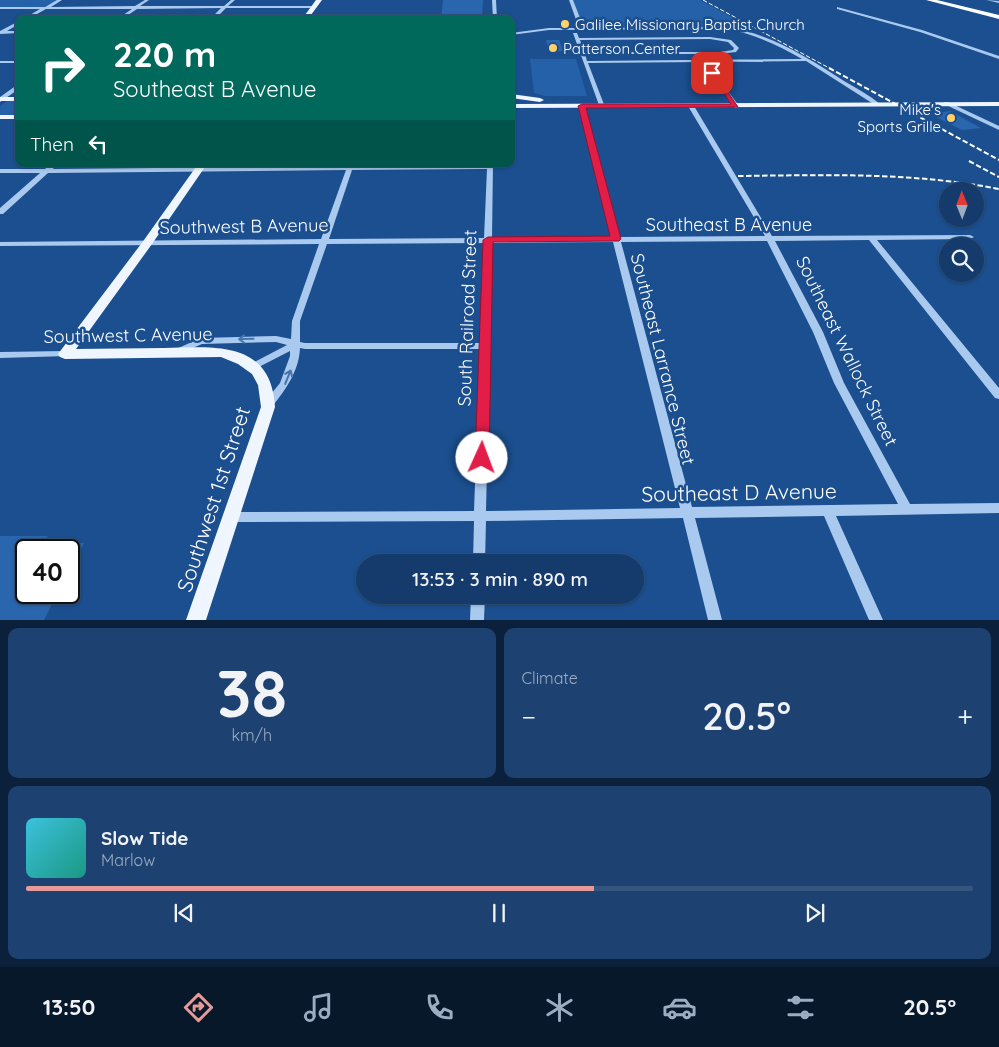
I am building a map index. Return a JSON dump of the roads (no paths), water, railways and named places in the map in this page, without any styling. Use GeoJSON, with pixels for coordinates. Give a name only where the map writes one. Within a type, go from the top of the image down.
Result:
{"type":"FeatureCollection","features":[{"type":"Feature","properties":{"kind":"highway"},"geometry":{"type":"LineString","coordinates":[[930,0],[999,14]]}},
{"type":"Feature","properties":{"kind":"highway"},"geometry":{"type":"LineString","coordinates":[[946,0],[984,8],[999,14]]}},
{"type":"Feature","properties":{"kind":"main road"},"geometry":{"type":"LineString","coordinates":[[308,15],[319,0]]}},
{"type":"Feature","properties":{"kind":"main road"},"geometry":{"type":"LineString","coordinates":[[515,97],[578,106]]}},
{"type":"Feature","properties":{"kind":"main road"},"geometry":{"type":"LineString","coordinates":[[0,99],[15,99]]}},
{"type":"Feature","properties":{"kind":"main road"},"geometry":{"type":"LineString","coordinates":[[515,106],[927,104],[999,100]]}},
{"type":"Feature","properties":{"kind":"main road"},"geometry":{"type":"LineString","coordinates":[[948,103],[999,104]]}},
{"type":"Feature","properties":{"kind":"main road"},"geometry":{"type":"LineString","coordinates":[[0,117],[15,117]]}},
{"type":"Feature","properties":{"kind":"main road"},"geometry":{"type":"LineString","coordinates":[[65,354],[148,242],[200,167]]}},
{"type":"Feature","properties":{"kind":"main road","name":"Southwest C Avenue"},"geometry":{"type":"LineString","coordinates":[[65,354],[179,351],[222,352],[236,357],[252,367]]}},
{"type":"Feature","properties":{"kind":"main road","name":"Southwest 1st Street"},"geometry":{"type":"LineString","coordinates":[[196,620],[268,404],[268,390],[260,372],[252,367]]}},
{"type":"Feature","properties":{"kind":"street"},"geometry":{"type":"LineString","coordinates":[[33,15],[60,0]]}},
{"type":"Feature","properties":{"kind":"street"},"geometry":{"type":"LineString","coordinates":[[125,15],[147,0]]}},
{"type":"Feature","properties":{"kind":"street"},"geometry":{"type":"LineString","coordinates":[[217,15],[233,0]]}},
{"type":"Feature","properties":{"kind":"street"},"geometry":{"type":"LineString","coordinates":[[494,0],[495,15]]}},
{"type":"Feature","properties":{"kind":"street"},"geometry":{"type":"LineString","coordinates":[[571,0],[582,29]]}},
{"type":"Feature","properties":{"kind":"street"},"geometry":{"type":"LineString","coordinates":[[988,0],[999,2]]}},
{"type":"Feature","properties":{"kind":"street"},"geometry":{"type":"LineString","coordinates":[[0,8],[314,6]]}},
{"type":"Feature","properties":{"kind":"street"},"geometry":{"type":"LineString","coordinates":[[838,8],[935,35],[999,58]]}},
{"type":"Feature","properties":{"kind":"street"},"geometry":{"type":"LineString","coordinates":[[0,32],[15,24]]}},
{"type":"Feature","properties":{"kind":"street"},"geometry":{"type":"LineString","coordinates":[[515,34],[574,29],[734,28],[761,36],[805,60],[877,104]]}},
{"type":"Feature","properties":{"kind":"street"},"geometry":{"type":"LineString","coordinates":[[574,29],[602,107]]}},
{"type":"Feature","properties":{"kind":"street"},"geometry":{"type":"LineString","coordinates":[[0,32],[15,32]]}},
{"type":"Feature","properties":{"kind":"street"},"geometry":{"type":"LineString","coordinates":[[577,39],[710,38],[729,41],[736,45],[734,51],[720,53],[582,53]]}},
{"type":"Feature","properties":{"kind":"street"},"geometry":{"type":"LineString","coordinates":[[585,62],[805,60]]}},
{"type":"Feature","properties":{"kind":"street"},"geometry":{"type":"LineString","coordinates":[[703,61],[736,106]]}},
{"type":"Feature","properties":{"kind":"street"},"geometry":{"type":"LineString","coordinates":[[0,62],[15,62]]}},
{"type":"Feature","properties":{"kind":"street"},"geometry":{"type":"LineString","coordinates":[[0,99],[15,89]]}},
{"type":"Feature","properties":{"kind":"street"},"geometry":{"type":"LineString","coordinates":[[948,103],[999,128]]}},
{"type":"Feature","properties":{"kind":"street","name":"Southeast Larrance Street"},"geometry":{"type":"LineString","coordinates":[[578,106],[616,239],[715,620]]}},
{"type":"Feature","properties":{"kind":"street","name":"Southeast Wallock Street"},"geometry":{"type":"LineString","coordinates":[[691,106],[770,239],[818,332],[838,383],[907,510]]}},
{"type":"Feature","properties":{"kind":"street"},"geometry":{"type":"LineString","coordinates":[[0,212],[51,167]]}},
{"type":"Feature","properties":{"kind":"street"},"geometry":{"type":"LineString","coordinates":[[0,171],[200,167]]}},
{"type":"Feature","properties":{"kind":"street"},"geometry":{"type":"LineString","coordinates":[[268,404],[284,385],[295,356],[296,321],[326,241],[350,167]]}},
{"type":"Feature","properties":{"kind":"street","name":"South Railroad Street"},"geometry":{"type":"LineString","coordinates":[[479,554],[490,167]]}},
{"type":"Feature","properties":{"kind":"street","name":"Southeast B Avenue"},"geometry":{"type":"LineString","coordinates":[[488,240],[939,237]]}},
{"type":"Feature","properties":{"kind":"street"},"geometry":{"type":"LineString","coordinates":[[872,238],[999,394]]}},
{"type":"Feature","properties":{"kind":"street","name":"Southwest B Avenue"},"geometry":{"type":"LineString","coordinates":[[0,244],[488,240]]}},
{"type":"Feature","properties":{"kind":"street"},"geometry":{"type":"LineString","coordinates":[[179,351],[200,340],[276,339],[294,345],[485,346]]}},
{"type":"Feature","properties":{"kind":"street"},"geometry":{"type":"LineString","coordinates":[[252,367],[294,345]]}},
{"type":"Feature","properties":{"kind":"street","name":"Southwest C Avenue"},"geometry":{"type":"LineString","coordinates":[[0,355],[65,354]]}},
{"type":"Feature","properties":{"kind":"street","name":"Southeast D Avenue"},"geometry":{"type":"LineString","coordinates":[[231,517],[480,516],[999,508]]}},
{"type":"Feature","properties":{"kind":"street"},"geometry":{"type":"LineString","coordinates":[[828,511],[876,620]]}},
{"type":"Feature","properties":{"kind":"street"},"geometry":{"type":"LineString","coordinates":[[477,620],[478,604]]}},
{"type":"Feature","properties":{"kind":"railway"},"geometry":{"type":"LineString","coordinates":[[703,0],[831,69]]}},
{"type":"Feature","properties":{"kind":"railway"},"geometry":{"type":"LineString","coordinates":[[829,68],[999,160]]}},
{"type":"Feature","properties":{"kind":"railway"},"geometry":{"type":"LineString","coordinates":[[969,161],[999,177]]}},
{"type":"Feature","properties":{"kind":"railway"},"geometry":{"type":"LineString","coordinates":[[738,176],[836,175],[901,177],[999,189]]}},
{"type":"Feature","properties":{"kind":"place","name":"Galilee Missionary Baptist Church"},"geometry":{"type":"Point","coordinates":[565,24]}},
{"type":"Feature","properties":{"kind":"place","name":"Patterson Center"},"geometry":{"type":"Point","coordinates":[553,48]}},
{"type":"Feature","properties":{"kind":"place","name":"Mike's Sports Grille"},"geometry":{"type":"Point","coordinates":[951,118]}}]}
